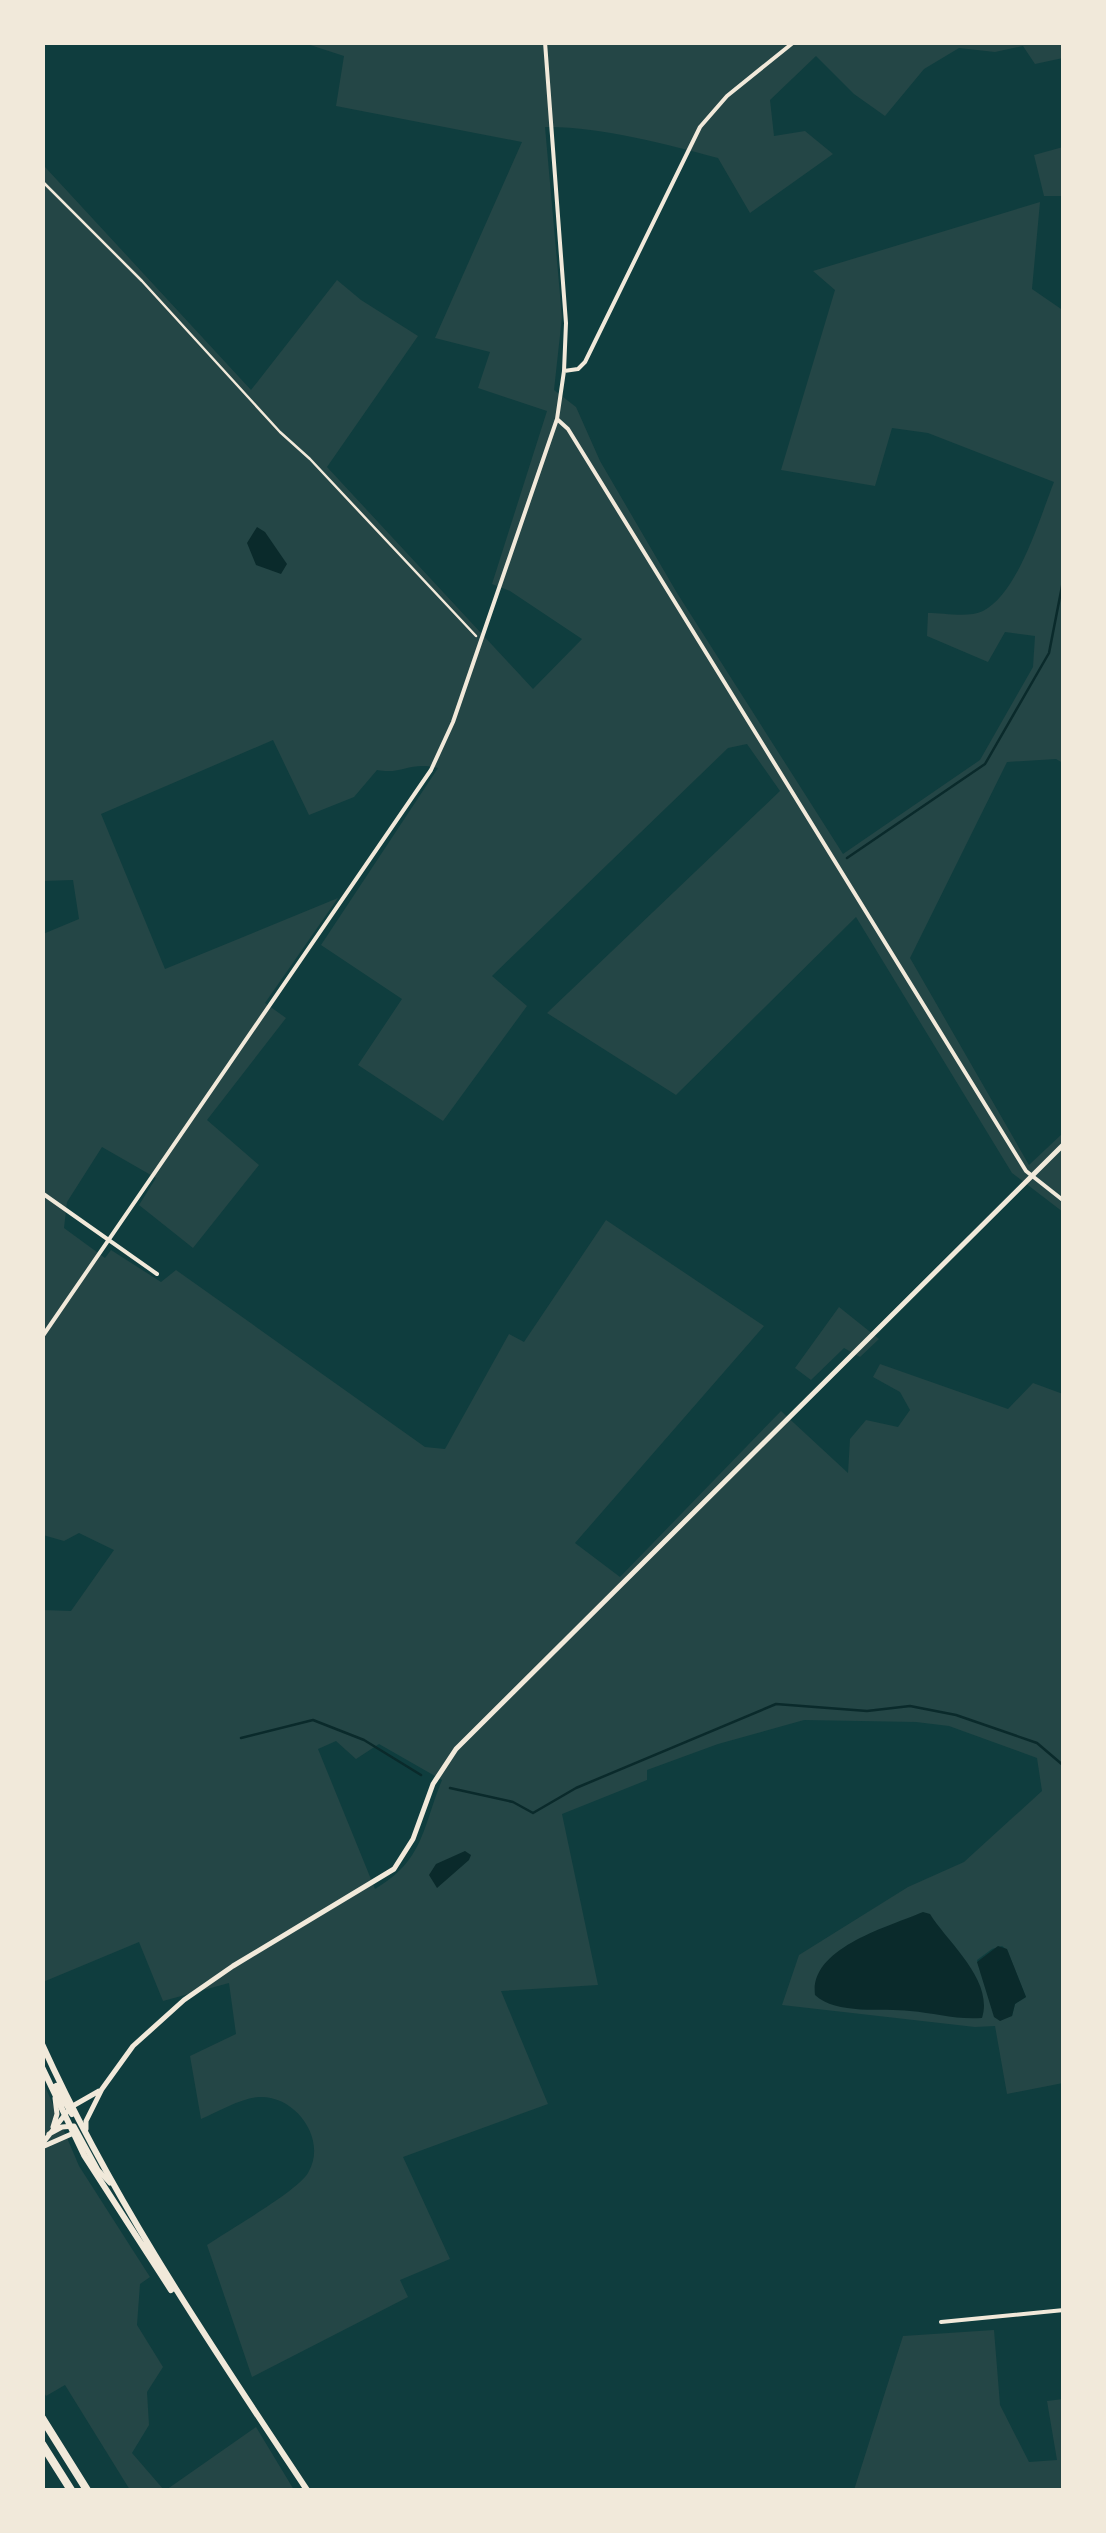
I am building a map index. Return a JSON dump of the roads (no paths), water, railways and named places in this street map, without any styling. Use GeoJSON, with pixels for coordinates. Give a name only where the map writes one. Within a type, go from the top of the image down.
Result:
{"type":"FeatureCollection","features":[{"type":"Feature","properties":{"kind":"highway"},"geometry":{"type":"LineString","coordinates":[[42,2418],[87,2490]]}},
{"type":"Feature","properties":{"kind":"highway"},"geometry":{"type":"LineString","coordinates":[[42,2444],[71,2490]]}},
{"type":"Feature","properties":{"kind":"main road"},"geometry":{"type":"LineString","coordinates":[[42,2044],[77,2130],[78,2145],[142,2249],[193,2318]]}},
{"type":"Feature","properties":{"kind":"main road"},"geometry":{"type":"LineString","coordinates":[[42,2055],[59,2089]]}},
{"type":"Feature","properties":{"kind":"main road"},"geometry":{"type":"LineString","coordinates":[[42,2065],[59,2089]]}},
{"type":"Feature","properties":{"kind":"main road"},"geometry":{"type":"LineString","coordinates":[[42,2065],[69,2112],[69,2125],[87,2140],[193,2318],[306,2490]]}},
{"type":"Feature","properties":{"kind":"street"},"geometry":{"type":"LineString","coordinates":[[42,1337],[431,770],[453,722],[557,418],[564,371],[564,285],[544,42]]}},
{"type":"Feature","properties":{"kind":"street"},"geometry":{"type":"LineString","coordinates":[[564,371],[585,362],[700,126],[727,96],[794,42]]}},
{"type":"Feature","properties":{"kind":"street"},"geometry":{"type":"LineString","coordinates":[[557,418],[568,429],[1029,1176],[1064,1201]]}},
{"type":"Feature","properties":{"kind":"street"},"geometry":{"type":"LineString","coordinates":[[54,2143],[77,2130],[133,2046],[184,2000],[394,1869],[413,1840],[443,1765],[1064,1144]]}},
{"type":"Feature","properties":{"kind":"street"},"geometry":{"type":"LineString","coordinates":[[42,1193],[157,1274]]}},
{"type":"Feature","properties":{"kind":"street"},"geometry":{"type":"LineString","coordinates":[[49,2134],[59,2089],[88,2096]]}},
{"type":"Feature","properties":{"kind":"street"},"geometry":{"type":"LineString","coordinates":[[42,2145],[69,2112],[102,2090]]}},
{"type":"Feature","properties":{"kind":"street"},"geometry":{"type":"LineString","coordinates":[[69,2112],[93,2106]]}},
{"type":"Feature","properties":{"kind":"street"},"geometry":{"type":"LineString","coordinates":[[87,2140],[86,2122],[93,2106]]}},
{"type":"Feature","properties":{"kind":"street"},"geometry":{"type":"LineString","coordinates":[[49,2134],[69,2125]]}},
{"type":"Feature","properties":{"kind":"street"},"geometry":{"type":"LineString","coordinates":[[77,2130],[98,2170],[110,2182]]}},
{"type":"Feature","properties":{"kind":"street"},"geometry":{"type":"LineString","coordinates":[[42,2145],[78,2145]]}},
{"type":"Feature","properties":{"kind":"street"},"geometry":{"type":"LineString","coordinates":[[941,2322],[1064,2310]]}},
{"type":"Feature","properties":{"kind":"waterway"},"geometry":{"type":"LineString","coordinates":[[847,858],[985,764],[1049,653],[1064,576]]}},
{"type":"Feature","properties":{"kind":"waterway"},"geometry":{"type":"LineString","coordinates":[[450,1788],[513,1802],[533,1813],[576,1788],[776,1704],[867,1711],[910,1706],[956,1715],[1037,1743],[1064,1766]]}},
{"type":"Feature","properties":{"kind":"waterway"},"geometry":{"type":"LineString","coordinates":[[241,1738],[313,1720],[364,1740],[421,1775]]}}]}
